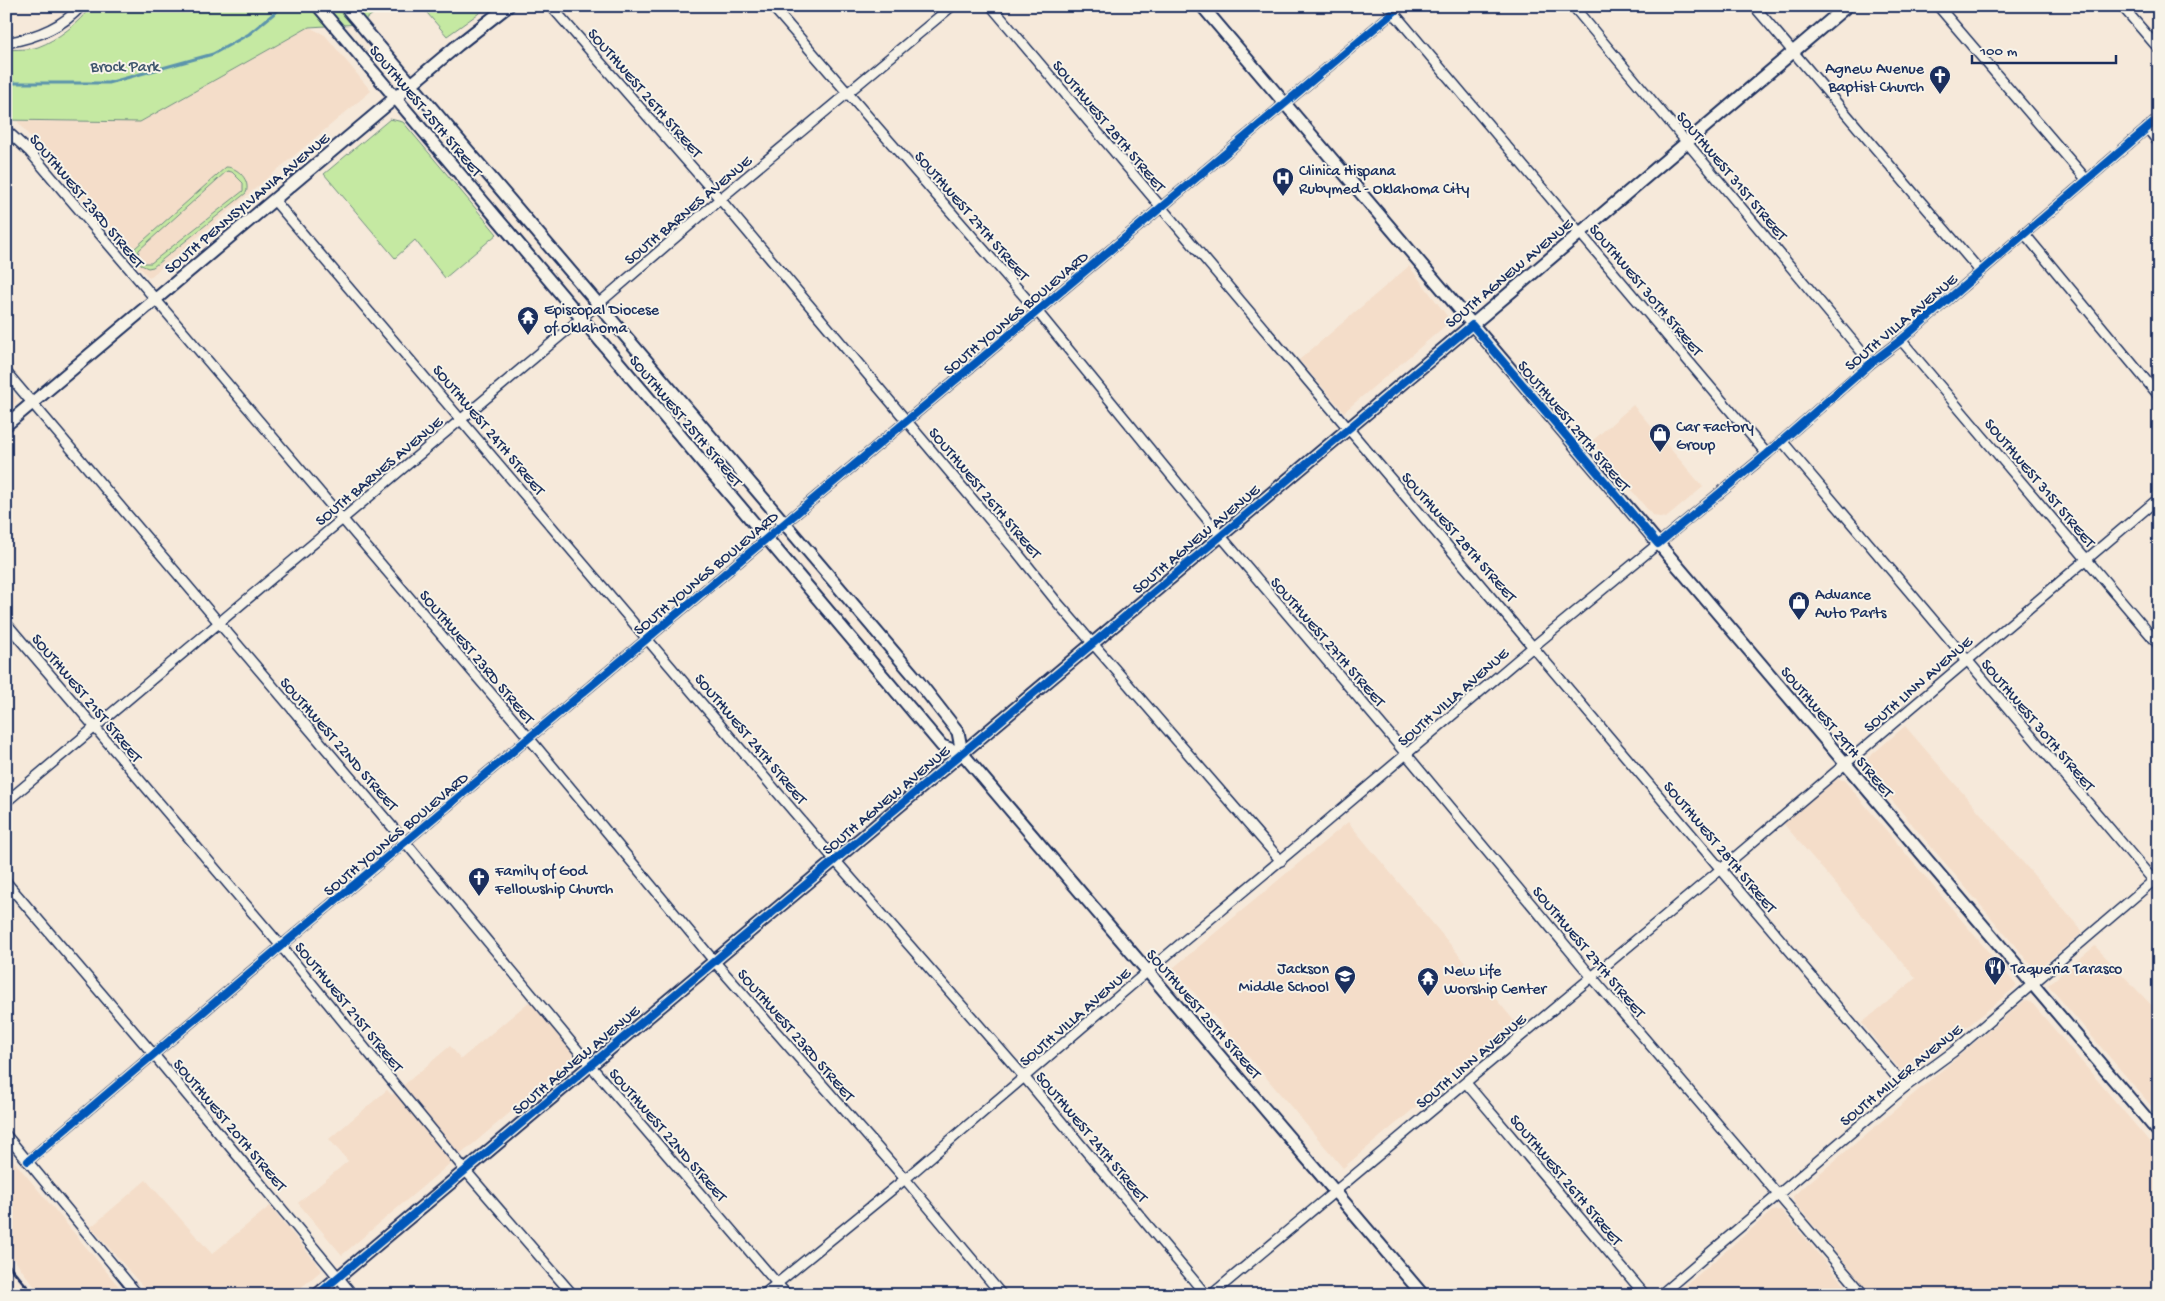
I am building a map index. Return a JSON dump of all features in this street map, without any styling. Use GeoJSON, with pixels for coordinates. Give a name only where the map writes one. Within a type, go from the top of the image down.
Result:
{"type":"FeatureCollection","features":[{"type":"Feature","properties":{"kind":"main road","name":"SOUTHWEST 25TH STREET"},"geometry":{"type":"LineString","coordinates":[[318,6],[942,746],[962,752]]}},
{"type":"Feature","properties":{"kind":"main road","name":"SOUTHWEST 25TH STREET"},"geometry":{"type":"LineString","coordinates":[[345,6],[597,305],[915,677],[958,732],[962,752],[1424,1295]]}},
{"type":"Feature","properties":{"kind":"main road","name":"SOUTH PENNSYLVANIA AVENUE"},"geometry":{"type":"LineString","coordinates":[[6,425],[396,97],[508,6]]}},
{"type":"Feature","properties":{"kind":"main road","name":"SOUTHWEST 29TH STREET"},"geometry":{"type":"LineString","coordinates":[[1202,6],[2159,1133]]}},
{"type":"Feature","properties":{"kind":"main road","name":"SOUTH AGNEW AVENUE"},"geometry":{"type":"LineString","coordinates":[[317,1295],[1092,642],[1472,325],[1847,6]]}},
{"type":"Feature","properties":{"kind":"street"},"geometry":{"type":"LineString","coordinates":[[6,43],[25,39],[54,27],[70,17],[81,6]]}},
{"type":"Feature","properties":{"kind":"street","name":"SOUTHWEST 26TH STREET"},"geometry":{"type":"LineString","coordinates":[[552,6],[720,199],[1092,642],[1280,861]]}},
{"type":"Feature","properties":{"kind":"street","name":"SOUTHWEST 27TH STREET"},"geometry":{"type":"LineString","coordinates":[[772,6],[1037,311],[1220,535],[1591,976],[1864,1295]]}},
{"type":"Feature","properties":{"kind":"street","name":"SOUTH BARNES AVENUE"},"geometry":{"type":"LineString","coordinates":[[6,802],[581,319],[720,199],[952,6]]}},
{"type":"Feature","properties":{"kind":"street","name":"SOUTHWEST 28TH STREET"},"geometry":{"type":"LineString","coordinates":[[991,6],[1347,429],[1534,646],[1905,1086]]}},
{"type":"Feature","properties":{"kind":"street","name":"SOUTH YOUNGS BOULEVARD"},"geometry":{"type":"LineString","coordinates":[[28,1161],[766,538],[1161,209],[1285,104],[1391,9],[1401,6]]}},
{"type":"Feature","properties":{"kind":"street","name":"SOUTHWEST 31ST STREET"},"geometry":{"type":"LineString","coordinates":[[1573,6],[1871,363]]}},
{"type":"Feature","properties":{"kind":"street"},"geometry":{"type":"LineString","coordinates":[[1754,6],[1980,271]]}},
{"type":"Feature","properties":{"kind":"street"},"geometry":{"type":"LineString","coordinates":[[1938,6],[2086,179]]}},
{"type":"Feature","properties":{"kind":"street"},"geometry":{"type":"LineString","coordinates":[[2122,6],[2159,49]]}},
{"type":"Feature","properties":{"kind":"street","name":"SOUTHWEST 30TH STREET"},"geometry":{"type":"LineString","coordinates":[[1391,9],[1767,454]]}},
{"type":"Feature","properties":{"kind":"street","name":"SOUTH VILLA AVENUE"},"geometry":{"type":"LineString","coordinates":[[763,1295],[1025,1078],[1148,971],[1407,755],[1534,646],[1767,454],[2159,118]]}},
{"type":"Feature","properties":{"kind":"street"},"geometry":{"type":"LineString","coordinates":[[2147,128],[2159,143]]}},
{"type":"Feature","properties":{"kind":"street","name":"SOUTHWEST 23RD STREET"},"geometry":{"type":"LineString","coordinates":[[7,130],[30,152],[154,300],[529,738],[714,961],[905,1179],[1002,1295]]}},
{"type":"Feature","properties":{"kind":"street","name":"SOUTHWEST 24TH STREET"},"geometry":{"type":"LineString","coordinates":[[274,200],[834,859],[1025,1078],[1206,1295]]}},
{"type":"Feature","properties":{"kind":"street"},"geometry":{"type":"LineString","coordinates":[[2024,233],[2159,396]]}},
{"type":"Feature","properties":{"kind":"street","name":"SOUTHWEST 31ST STREET"},"geometry":{"type":"LineString","coordinates":[[1901,340],[2159,644]]}},
{"type":"Feature","properties":{"kind":"street","name":"SOUTHWEST 22ND STREET"},"geometry":{"type":"LineString","coordinates":[[6,372],[217,623],[406,843],[590,1065],[787,1295]]}},
{"type":"Feature","properties":{"kind":"street","name":"SOUTHWEST 30TH STREET"},"geometry":{"type":"LineString","coordinates":[[1782,441],[1966,660],[2157,882]]}},
{"type":"Feature","properties":{"kind":"street","name":"SOUTH LINN AVENUE"},"geometry":{"type":"LineString","coordinates":[[1211,1295],[1721,869],[2159,498]]}},
{"type":"Feature","properties":{"kind":"street","name":"SOUTHWEST 21ST STREET"},"geometry":{"type":"LineString","coordinates":[[6,623],[282,946],[465,1170],[572,1295]]}},
{"type":"Feature","properties":{"kind":"street","name":"SOUTHWEST 20TH STREET"},"geometry":{"type":"LineString","coordinates":[[6,882],[154,1055],[353,1295]]}},
{"type":"Feature","properties":{"kind":"street","name":"SOUTH MILLER AVENUE"},"geometry":{"type":"LineString","coordinates":[[1660,1295],[1905,1086],[1953,1052],[2032,984],[2157,882]]}},
{"type":"Feature","properties":{"kind":"street","name":"SOUTHWEST 26TH STREET"},"geometry":{"type":"LineString","coordinates":[[1466,1083],[1645,1295]]}},
{"type":"Feature","properties":{"kind":"street"},"geometry":{"type":"LineString","coordinates":[[6,1135],[138,1295]]}},
{"type":"Feature","properties":{"kind":"shaded area"},"geometry":{"type":"Polygon","coordinates":[[[309,27],[325,35],[371,91],[149,278],[17,121],[140,122],[309,27]]]}},
{"type":"Feature","properties":{"kind":"shaded area"},"geometry":{"type":"Polygon","coordinates":[[[1409,266],[1451,321],[1344,412],[1299,360],[1409,266]]]}},
{"type":"Feature","properties":{"kind":"shaded area"},"geometry":{"type":"Polygon","coordinates":[[[6,382],[17,400],[6,413],[6,382]]]}},
{"type":"Feature","properties":{"kind":"shaded area"},"geometry":{"type":"Polygon","coordinates":[[[1633,405],[1703,487],[1666,518],[1653,516],[1591,442],[1633,405]]]}},
{"type":"Feature","properties":{"kind":"shaded area"},"geometry":{"type":"Polygon","coordinates":[[[1905,726],[2083,932],[2041,967],[2033,967],[1861,764],[1905,726]]]}},
{"type":"Feature","properties":{"kind":"shaded area"},"geometry":{"type":"Polygon","coordinates":[[[1838,779],[1844,780],[2017,986],[1910,1074],[1899,1069],[1862,1023],[1916,978],[1783,823],[1833,781],[1838,779]]]}},
{"type":"Feature","properties":{"kind":"shaded area","name":"Jackson Middle School"},"geometry":{"type":"Polygon","coordinates":[[[1348,822],[1516,1023],[1343,1168],[1173,968],[1348,822]]]}},
{"type":"Feature","properties":{"kind":"shaded area"},"geometry":{"type":"Polygon","coordinates":[[[2095,946],[2159,1013],[2159,1115],[2048,985],[2095,946]]]}},
{"type":"Feature","properties":{"kind":"shaded area"},"geometry":{"type":"Polygon","coordinates":[[[2025,1000],[2032,1003],[2159,1153],[2159,1295],[1872,1295],[1794,1202],[1793,1196],[2025,1000]]]}},
{"type":"Feature","properties":{"kind":"shaded area"},"geometry":{"type":"Polygon","coordinates":[[[530,1001],[573,1053],[572,1060],[342,1255],[298,1203],[348,1161],[329,1139],[387,1090],[392,1095],[450,1046],[461,1059],[530,1001]]]}},
{"type":"Feature","properties":{"kind":"shaded area"},"geometry":{"type":"Polygon","coordinates":[[[6,1152],[126,1295],[41,1295],[6,1249],[6,1152]]]}},
{"type":"Feature","properties":{"kind":"shaded area"},"geometry":{"type":"Polygon","coordinates":[[[146,1180],[212,1254],[270,1206],[322,1270],[292,1295],[150,1295],[91,1227],[146,1180]]]}},
{"type":"Feature","properties":{"kind":"shaded area"},"geometry":{"type":"Polygon","coordinates":[[[1781,1210],[1853,1295],[1675,1295],[1772,1211],[1781,1210]]]}},
{"type":"Feature","properties":{"kind":"green space","name":"Brock Park"},"geometry":{"type":"Polygon","coordinates":[[[91,6],[155,9],[162,6],[383,6],[360,24],[309,27],[140,122],[6,120],[6,50],[31,49],[45,44],[74,25],[91,6]]]}},
{"type":"Feature","properties":{"kind":"green space"},"geometry":{"type":"Polygon","coordinates":[[[421,6],[489,6],[447,36],[421,6]]]}},
{"type":"Feature","properties":{"kind":"green space"},"geometry":{"type":"Polygon","coordinates":[[[390,119],[403,122],[497,234],[445,278],[415,240],[395,258],[324,174],[390,119]]]}},
{"type":"Feature","properties":{"kind":"green space"},"geometry":{"type":"Polygon","coordinates":[[[226,167],[235,169],[245,180],[247,184],[246,193],[153,267],[148,268],[141,265],[134,257],[135,248],[226,167]],[[227,171],[139,250],[138,255],[144,263],[151,263],[243,191],[243,183],[232,172],[227,171]]]}},
{"type":"Feature","properties":{"kind":"waterway"},"geometry":{"type":"LineString","coordinates":[[6,83],[108,83],[213,54],[249,34],[283,6]]}},
{"type":"Feature","properties":{"kind":"railway"},"geometry":{"type":"LineString","coordinates":[[6,1262],[34,1295]]}},
{"type":"Feature","properties":{"kind":"cycle path"},"geometry":{"type":"LineString","coordinates":[[28,1161],[281,946],[1401,6]]}},
{"type":"Feature","properties":{"kind":"cycle path"},"geometry":{"type":"LineString","coordinates":[[317,1295],[1472,325],[1658,544],[1767,454],[2159,118]]}},
{"type":"Feature","properties":{"kind":"place","name":"Agnew Avenue Baptist Church"},"geometry":{"type":"Point","coordinates":[1940,95]}},
{"type":"Feature","properties":{"kind":"place","name":"Clinica Hispana Rubymed - Oklahoma City"},"geometry":{"type":"Point","coordinates":[1283,197]}},
{"type":"Feature","properties":{"kind":"place","name":"Episcopal Diocese of Oklahoma"},"geometry":{"type":"Point","coordinates":[528,336]}},
{"type":"Feature","properties":{"kind":"place","name":"Car Factory Group"},"geometry":{"type":"Point","coordinates":[1660,453]}},
{"type":"Feature","properties":{"kind":"place","name":"Advance Auto Parts"},"geometry":{"type":"Point","coordinates":[1799,621]}},
{"type":"Feature","properties":{"kind":"place","name":"Family of God Fellowship Church"},"geometry":{"type":"Point","coordinates":[479,897]}},
{"type":"Feature","properties":{"kind":"place","name":"Taqueria Tarasco"},"geometry":{"type":"Point","coordinates":[1995,986]}},
{"type":"Feature","properties":{"kind":"place","name":"Jackson Middle School"},"geometry":{"type":"Point","coordinates":[1345,995]}},
{"type":"Feature","properties":{"kind":"place","name":"New Life Worship Center"},"geometry":{"type":"Point","coordinates":[1428,997]}}]}
